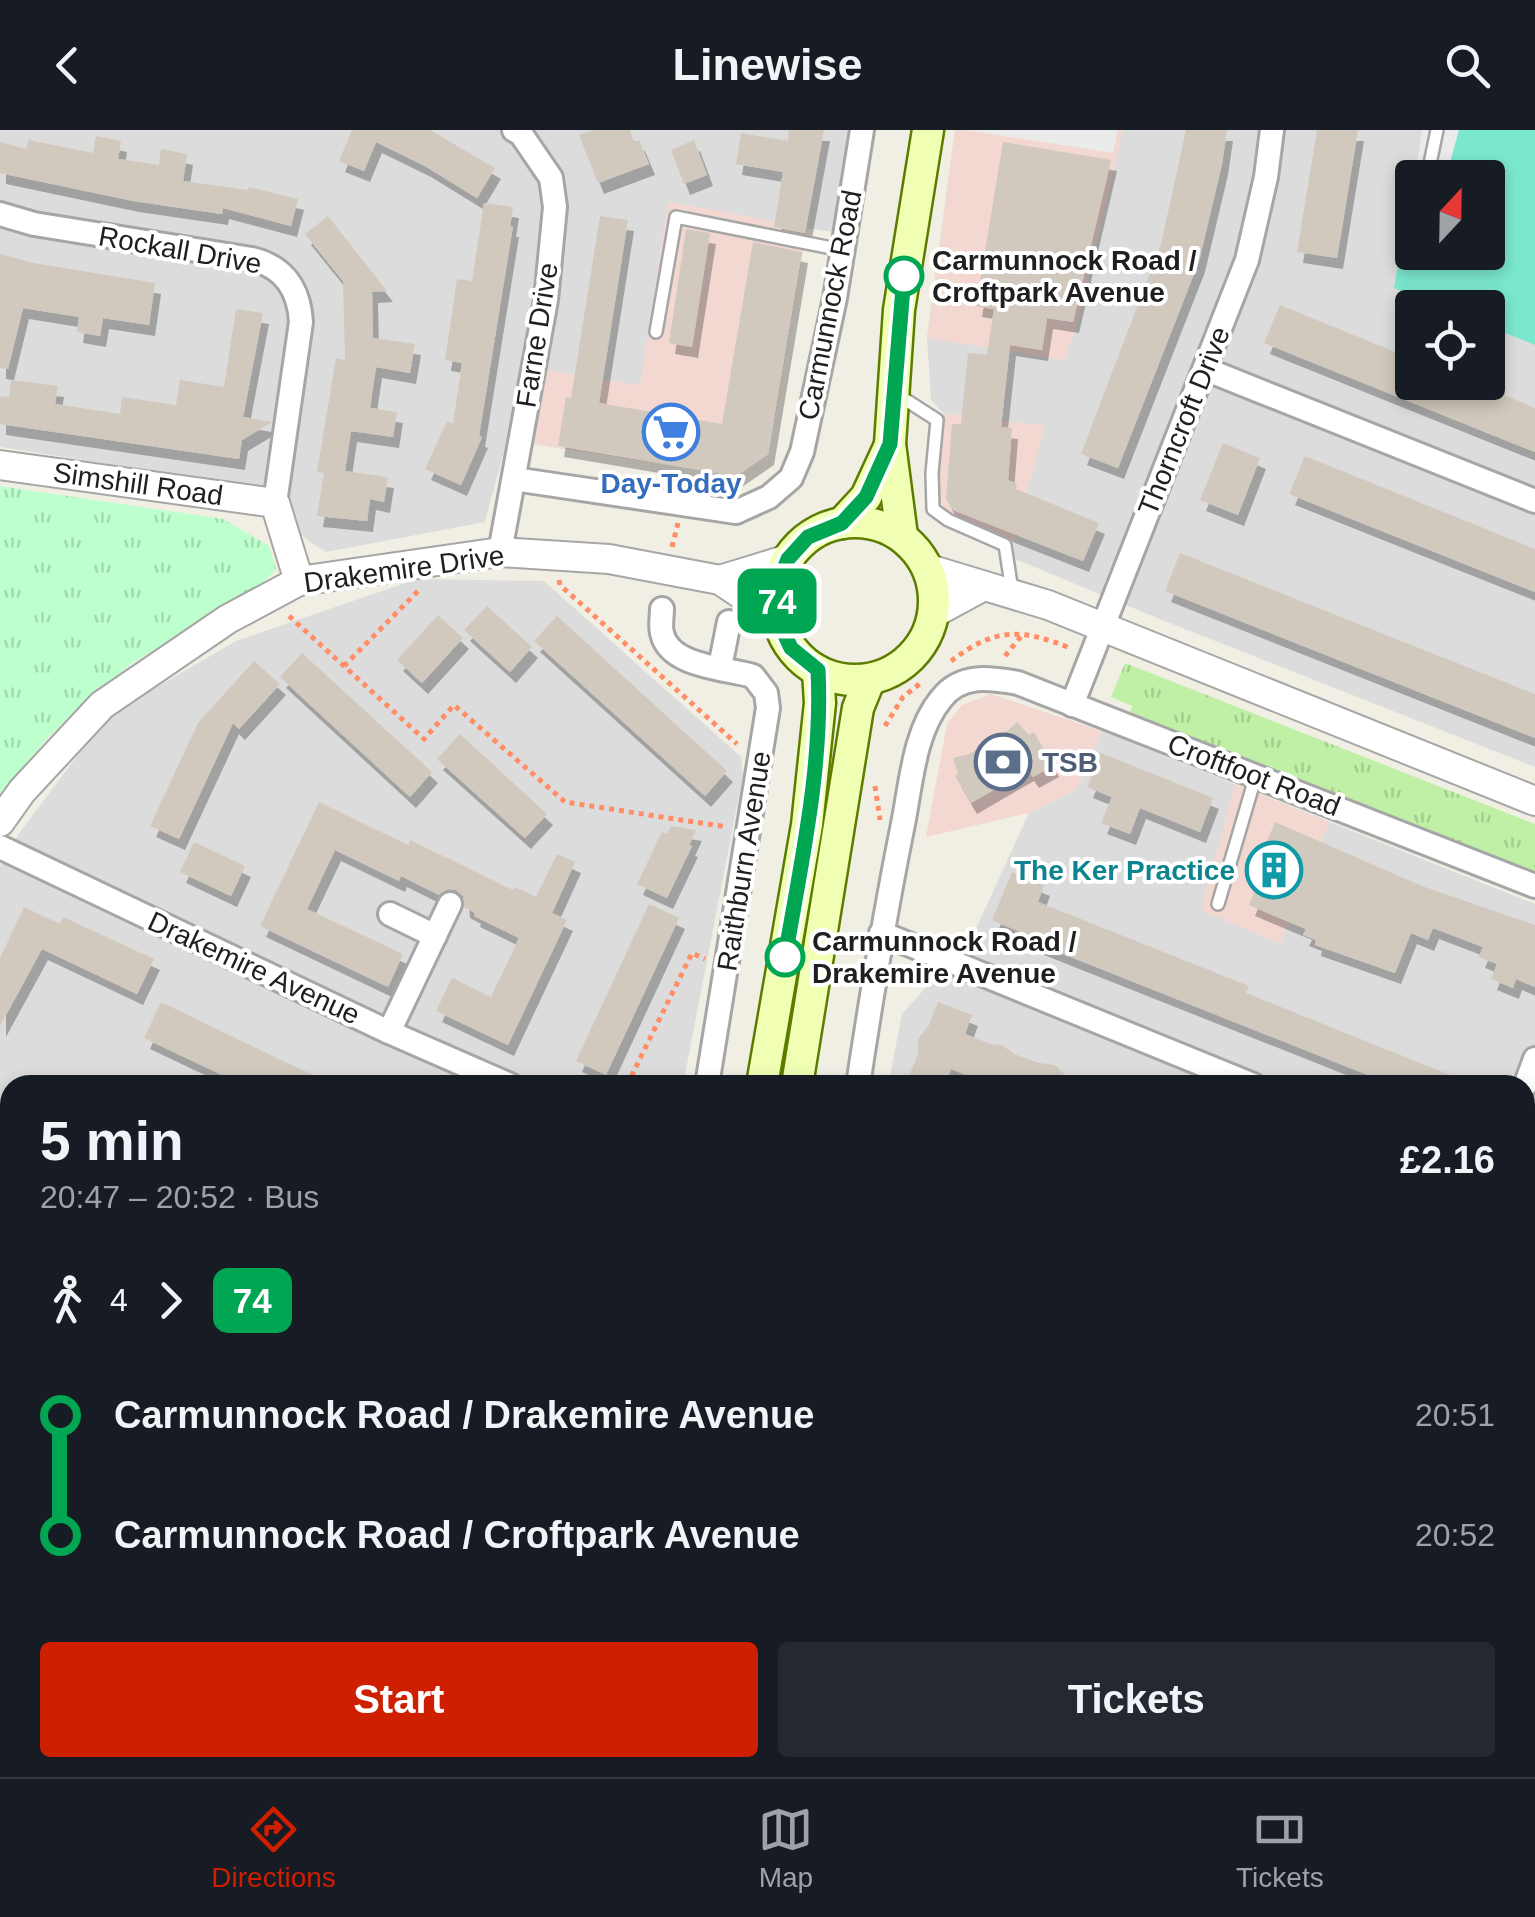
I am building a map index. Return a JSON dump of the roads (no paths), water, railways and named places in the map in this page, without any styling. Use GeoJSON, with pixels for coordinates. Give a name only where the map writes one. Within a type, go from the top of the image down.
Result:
{"type":"FeatureCollection","features":[{"type":"Feature","properties":{"kind":"main road"},"geometry":{"type":"LineString","coordinates":[[902,536],[890,444],[899,310],[928,130]]}},
{"type":"Feature","properties":{"kind":"main road"},"geometry":{"type":"LineString","coordinates":[[842,523],[866,497],[890,444]]}},
{"type":"Feature","properties":{"kind":"main road"},"geometry":{"type":"LineString","coordinates":[[865,522],[902,536],[929,569],[936,593],[934,613],[922,640],[896,670],[869,680],[842,680],[818,670],[791,648],[777,618],[777,586],[788,559],[808,537],[842,523],[865,522]]}},
{"type":"Feature","properties":{"kind":"main road"},"geometry":{"type":"LineString","coordinates":[[764,1075],[808,825],[820,704],[818,670]]}},
{"type":"Feature","properties":{"kind":"main road"},"geometry":{"type":"LineString","coordinates":[[799,1075],[858,708],[869,680]]}},
{"type":"Feature","properties":{"kind":"street","name":"Farne Drive"},"geometry":{"type":"LineString","coordinates":[[500,552],[546,300],[554,207],[551,178],[521,134],[514,130]]}},
{"type":"Feature","properties":{"kind":"street","name":"Carmunnock Road"},"geometry":{"type":"LineString","coordinates":[[514,478],[736,512],[769,497],[791,478],[802,452],[843,250],[862,130]]}},
{"type":"Feature","properties":{"kind":"street","name":"Thorncroft Drive"},"geometry":{"type":"LineString","coordinates":[[1072,705],[1247,260],[1266,178],[1272,130]]}},
{"type":"Feature","properties":{"kind":"street","name":"Rockall Drive"},"geometry":{"type":"LineString","coordinates":[[0,214],[34,224],[252,259],[272,264],[287,278],[300,300],[301,322],[275,503],[298,581]]}},
{"type":"Feature","properties":{"kind":"street"},"geometry":{"type":"LineString","coordinates":[[1205,369],[1535,501]]}},
{"type":"Feature","properties":{"kind":"street","name":"Simshill Road"},"geometry":{"type":"LineString","coordinates":[[0,464],[275,503]]}},
{"type":"Feature","properties":{"kind":"street","name":"Drakemire Drive"},"geometry":{"type":"LineString","coordinates":[[0,822],[22,791],[102,705],[228,619],[298,581],[500,552],[609,560],[720,580],[777,618]]}},
{"type":"Feature","properties":{"kind":"street","name":"Drakemire Drive"},"geometry":{"type":"LineString","coordinates":[[720,580],[788,559]]}},
{"type":"Feature","properties":{"kind":"street"},"geometry":{"type":"LineString","coordinates":[[929,569],[1048,605],[1535,801]]}},
{"type":"Feature","properties":{"kind":"street"},"geometry":{"type":"LineString","coordinates":[[934,613],[982,586]]}},
{"type":"Feature","properties":{"kind":"street","name":"Raithburn Avenue"},"geometry":{"type":"LineString","coordinates":[[662,609],[662,636],[674,653],[692,663],[753,676],[766,693],[768,708],[709,1075]]}},
{"type":"Feature","properties":{"kind":"street"},"geometry":{"type":"LineString","coordinates":[[720,667],[728,622]]}},
{"type":"Feature","properties":{"kind":"street","name":"Croftfoot Road"},"geometry":{"type":"LineString","coordinates":[[882,932],[924,726],[943,695],[978,678],[1018,683],[1535,886]]}},
{"type":"Feature","properties":{"kind":"street","name":"Drakemire Avenue"},"geometry":{"type":"LineString","coordinates":[[0,847],[487,1075]]}},
{"type":"Feature","properties":{"kind":"street"},"geometry":{"type":"LineString","coordinates":[[389,1032],[450,904]]}},
{"type":"Feature","properties":{"kind":"street"},"geometry":{"type":"LineString","coordinates":[[390,914],[435,936]]}},
{"type":"Feature","properties":{"kind":"street"},"geometry":{"type":"LineString","coordinates":[[860,1075],[882,932],[1221,1075]]}},
{"type":"Feature","properties":{"kind":"lane"},"geometry":{"type":"LineString","coordinates":[[1431,160],[1437,130]]}},
{"type":"Feature","properties":{"kind":"lane"},"geometry":{"type":"LineString","coordinates":[[656,332],[676,217],[843,250]]}},
{"type":"Feature","properties":{"kind":"lane"},"geometry":{"type":"LineString","coordinates":[[895,393],[937,420],[933,509],[948,520],[1005,545],[1012,595]]}},
{"type":"Feature","properties":{"kind":"lane"},"geometry":{"type":"LineString","coordinates":[[1218,904],[1256,776]]}},
{"type":"Feature","properties":{"kind":"place","name":"Carmunnock Road / Croftpark Avenue"},"geometry":{"type":"Point","coordinates":[904,276]}},
{"type":"Feature","properties":{"kind":"place","name":"Day-Today"},"geometry":{"type":"Point","coordinates":[671,432]}},
{"type":"Feature","properties":{"kind":"place","name":"TSB"},"geometry":{"type":"Point","coordinates":[1003,762]}},
{"type":"Feature","properties":{"kind":"place","name":"The Ker Practice"},"geometry":{"type":"Point","coordinates":[1274,870]}},
{"type":"Feature","properties":{"kind":"place","name":"Carmunnock Road / Drakemire Avenue"},"geometry":{"type":"Point","coordinates":[785,957]}}]}
